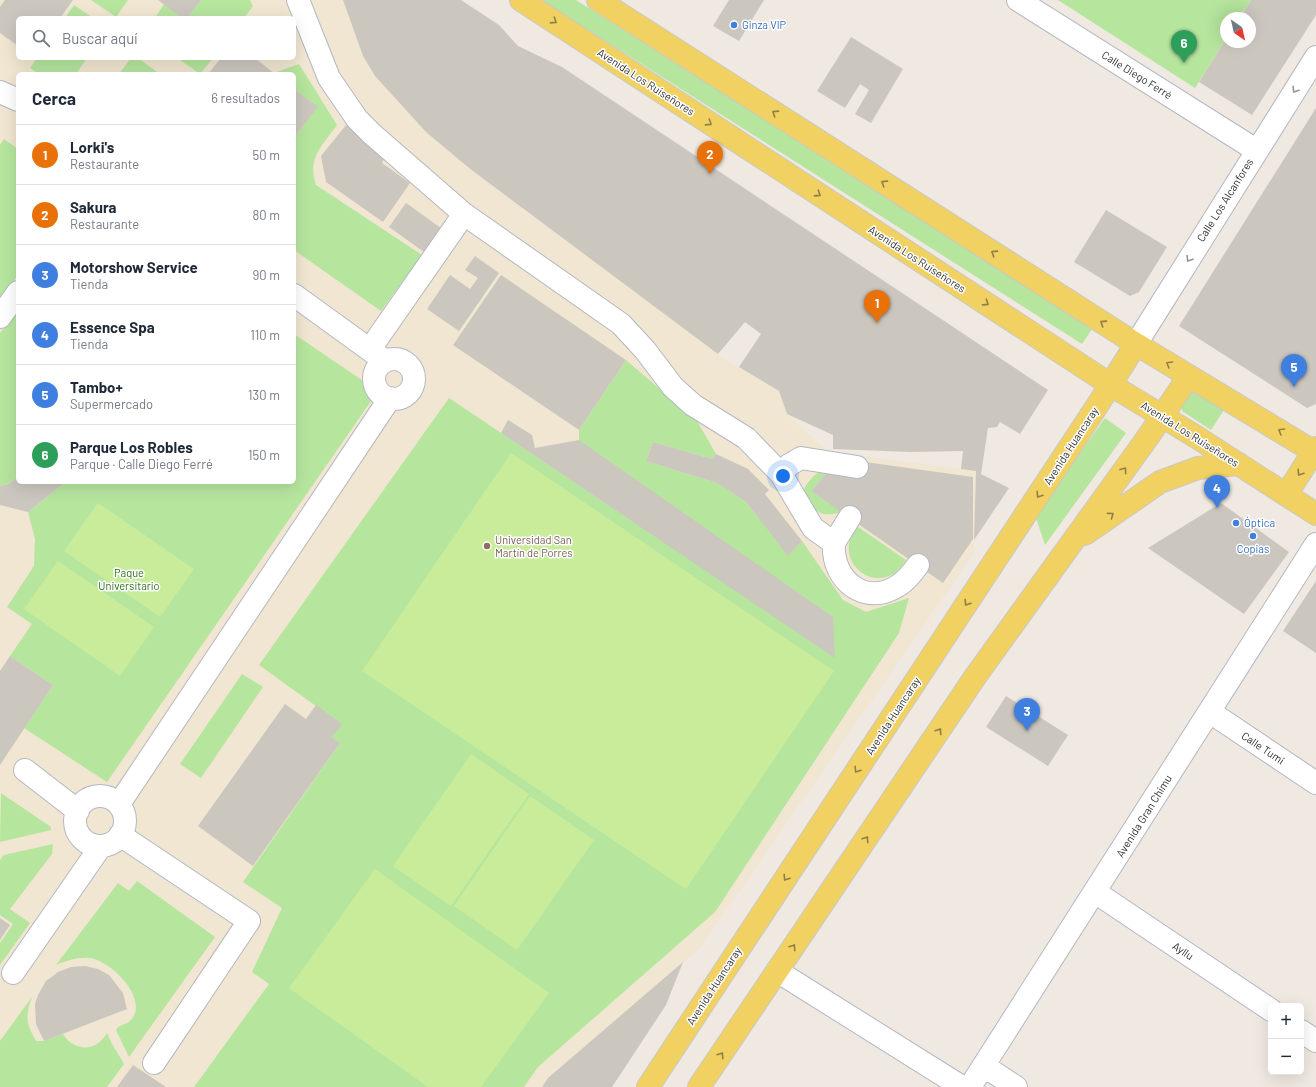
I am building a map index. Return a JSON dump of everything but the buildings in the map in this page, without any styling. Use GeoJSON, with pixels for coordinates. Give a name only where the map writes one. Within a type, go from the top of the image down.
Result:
{"type":"FeatureCollection","features":[{"type":"Feature","properties":{"kind":"main road","name":"Avenida Los Ruiseñores"},"geometry":{"type":"LineString","coordinates":[[521,0],[1111,385],[1239,464],[1316,514]]}},
{"type":"Feature","properties":{"kind":"main road"},"geometry":{"type":"LineString","coordinates":[[598,0],[1136,344],[1315,451],[1286,495]]}},
{"type":"Feature","properties":{"kind":"main road","name":"Avenida Huancaray"},"geometry":{"type":"LineString","coordinates":[[648,1087],[1111,385],[1136,344]]}},
{"type":"Feature","properties":{"kind":"main road"},"geometry":{"type":"LineString","coordinates":[[699,1087],[975,677],[1189,376]]}},
{"type":"Feature","properties":{"kind":"main road"},"geometry":{"type":"LineString","coordinates":[[1068,546],[1160,482],[1198,468],[1239,464]]}},
{"type":"Feature","properties":{"kind":"street"},"geometry":{"type":"LineString","coordinates":[[298,0],[317,52],[329,78],[357,119],[393,154],[464,214],[621,324],[645,350],[673,387],[693,405],[746,438],[781,474],[813,528],[834,542]]}},
{"type":"Feature","properties":{"kind":"street","name":"Calle Diego Ferré"},"geometry":{"type":"LineString","coordinates":[[1018,0],[1256,150]]}},
{"type":"Feature","properties":{"kind":"street","name":"Calle Los Alcanfores"},"geometry":{"type":"LineString","coordinates":[[1136,344],[1256,150],[1316,57]]}},
{"type":"Feature","properties":{"kind":"street"},"geometry":{"type":"LineString","coordinates":[[0,92],[16,99]]}},
{"type":"Feature","properties":{"kind":"street"},"geometry":{"type":"LineString","coordinates":[[296,296],[378,355],[402,360],[411,368],[414,374],[414,380],[409,392],[397,398],[384,396],[379,392],[374,380],[378,367],[378,355],[464,214]]}},
{"type":"Feature","properties":{"kind":"street"},"geometry":{"type":"LineString","coordinates":[[0,317],[16,295]]}},
{"type":"Feature","properties":{"kind":"street"},"geometry":{"type":"LineString","coordinates":[[119,804],[390,398]]}},
{"type":"Feature","properties":{"kind":"street"},"geometry":{"type":"LineString","coordinates":[[781,474],[789,465],[801,458],[858,467]]}},
{"type":"Feature","properties":{"kind":"street"},"geometry":{"type":"LineString","coordinates":[[850,517],[834,542],[834,560],[841,576],[852,586],[869,592],[884,592],[900,585],[918,564]]}},
{"type":"Feature","properties":{"kind":"street","name":"Avenida Gran Chimu"},"geometry":{"type":"LineString","coordinates":[[970,1087],[1096,892],[1316,544]]}},
{"type":"Feature","properties":{"kind":"street","name":"Calle Tumi"},"geometry":{"type":"LineString","coordinates":[[1210,712],[1316,783]]}},
{"type":"Feature","properties":{"kind":"street"},"geometry":{"type":"LineString","coordinates":[[25,770],[78,811]]}},
{"type":"Feature","properties":{"kind":"street"},"geometry":{"type":"LineString","coordinates":[[104,796],[119,804],[124,811],[125,820],[124,828],[115,841],[101,846],[92,844],[85,840],[76,827],[78,811],[82,804],[95,797],[104,796]]}},
{"type":"Feature","properties":{"kind":"street"},"geometry":{"type":"LineString","coordinates":[[120,835],[250,920],[154,1063]]}},
{"type":"Feature","properties":{"kind":"street"},"geometry":{"type":"LineString","coordinates":[[13,973],[101,846]]}},
{"type":"Feature","properties":{"kind":"street","name":"Ayllu"},"geometry":{"type":"LineString","coordinates":[[1096,892],[1268,1008]]}},
{"type":"Feature","properties":{"kind":"street"},"geometry":{"type":"LineString","coordinates":[[777,971],[962,1087]]}},
{"type":"Feature","properties":{"kind":"street"},"geometry":{"type":"LineString","coordinates":[[1304,1033],[1316,1041]]}},
{"type":"Feature","properties":{"kind":"street"},"geometry":{"type":"LineString","coordinates":[[984,1066],[1016,1087]]}},
{"type":"Feature","properties":{"kind":"shaded area","name":"Universidad San Martín de Porres"},"geometry":{"type":"Polygon","coordinates":[[[0,0],[343,0],[363,56],[375,76],[426,132],[469,168],[540,222],[586,254],[720,356],[779,391],[787,414],[828,452],[976,471],[974,553],[700,948],[548,1078],[542,1087],[0,1087],[0,0]]]}},
{"type":"Feature","properties":{"kind":"green space"},"geometry":{"type":"Polygon","coordinates":[[[91,0],[128,0],[117,16],[91,0]]]}},
{"type":"Feature","properties":{"kind":"green space"},"geometry":{"type":"Polygon","coordinates":[[[201,0],[250,0],[253,6],[246,16],[189,16],[201,0]]]}},
{"type":"Feature","properties":{"kind":"green space"},"geometry":{"type":"Polygon","coordinates":[[[541,0],[576,0],[1092,329],[1082,344],[541,0]]]}},
{"type":"Feature","properties":{"kind":"green space"},"geometry":{"type":"Polygon","coordinates":[[[1058,0],[1251,0],[1243,12],[1220,12],[1220,48],[1195,88],[1058,0]]]}},
{"type":"Feature","properties":{"kind":"green space"},"geometry":{"type":"Polygon","coordinates":[[[164,4],[179,16],[156,16],[164,4]]]}},
{"type":"Feature","properties":{"kind":"green space"},"geometry":{"type":"Polygon","coordinates":[[[74,5],[90,16],[66,16],[74,5]]]}},
{"type":"Feature","properties":{"kind":"green space"},"geometry":{"type":"Polygon","coordinates":[[[36,60],[86,60],[77,72],[36,72],[30,68],[36,60]]]}},
{"type":"Feature","properties":{"kind":"green space"},"geometry":{"type":"Polygon","coordinates":[[[130,60],[141,60],[157,72],[120,72],[130,60]]]}},
{"type":"Feature","properties":{"kind":"green space"},"geometry":{"type":"Polygon","coordinates":[[[180,60],[211,60],[202,72],[197,72],[180,60]]]}},
{"type":"Feature","properties":{"kind":"green space"},"geometry":{"type":"Polygon","coordinates":[[[299,64],[337,125],[321,146],[315,160],[313,167],[316,185],[422,255],[381,311],[296,251],[296,134],[317,107],[296,91],[296,72],[277,72],[299,64]]]}},
{"type":"Feature","properties":{"kind":"green space"},"geometry":{"type":"Polygon","coordinates":[[[4,139],[16,148],[16,278],[0,300],[0,145],[4,139]]]}},
{"type":"Feature","properties":{"kind":"green space"},"geometry":{"type":"Polygon","coordinates":[[[16,311],[16,478],[9,484],[0,486],[0,333],[16,311]]]}},
{"type":"Feature","properties":{"kind":"green space","name":"Paque Universitario"},"geometry":{"type":"Polygon","coordinates":[[[296,335],[378,391],[107,782],[24,728],[53,685],[10,656],[32,624],[7,607],[34,566],[35,539],[28,512],[63,484],[296,484],[296,335]]]}},
{"type":"Feature","properties":{"kind":"green space"},"geometry":{"type":"Polygon","coordinates":[[[626,360],[697,421],[716,454],[712,459],[653,442],[646,461],[717,483],[746,502],[788,555],[802,541],[843,600],[866,612],[909,598],[899,633],[715,912],[538,1067],[524,1087],[194,1087],[269,984],[252,972],[282,908],[243,882],[340,743],[332,737],[341,724],[259,665],[449,398],[835,657],[579,440],[579,430],[626,360]]]}},
{"type":"Feature","properties":{"kind":"green space"},"geometry":{"type":"Polygon","coordinates":[[[1190,391],[1197,392],[1224,410],[1211,430],[1182,411],[1182,406],[1190,391]]]}},
{"type":"Feature","properties":{"kind":"green space"},"geometry":{"type":"Polygon","coordinates":[[[1105,418],[1126,433],[1045,545],[1035,515],[1105,418]]]}},
{"type":"Feature","properties":{"kind":"green space"},"geometry":{"type":"Polygon","coordinates":[[[511,453],[834,671],[686,889],[362,671],[511,453]]]}},
{"type":"Feature","properties":{"kind":"green space"},"geometry":{"type":"Polygon","coordinates":[[[830,469],[811,491],[842,512],[834,514],[817,511],[809,502],[804,489],[815,475],[821,471],[830,469]]]}},
{"type":"Feature","properties":{"kind":"green space"},"geometry":{"type":"Polygon","coordinates":[[[98,503],[194,569],[160,617],[64,551],[98,503]]]}},
{"type":"Feature","properties":{"kind":"green space"},"geometry":{"type":"Polygon","coordinates":[[[858,527],[906,560],[895,572],[884,578],[872,577],[861,572],[853,563],[849,552],[850,540],[858,527]]]}},
{"type":"Feature","properties":{"kind":"green space"},"geometry":{"type":"Polygon","coordinates":[[[58,561],[154,627],[120,676],[24,609],[58,561]]]}},
{"type":"Feature","properties":{"kind":"green space"},"geometry":{"type":"Polygon","coordinates":[[[242,674],[263,687],[201,778],[180,764],[242,674]]]}},
{"type":"Feature","properties":{"kind":"green space"},"geometry":{"type":"Polygon","coordinates":[[[471,754],[529,794],[451,906],[393,866],[471,754]]]}},
{"type":"Feature","properties":{"kind":"green space"},"geometry":{"type":"Polygon","coordinates":[[[1,793],[51,827],[51,830],[0,842],[1,793]]]}},
{"type":"Feature","properties":{"kind":"green space"},"geometry":{"type":"Polygon","coordinates":[[[530,796],[594,840],[517,950],[454,906],[530,796]]]}},
{"type":"Feature","properties":{"kind":"green space"},"geometry":{"type":"Polygon","coordinates":[[[53,844],[52,854],[10,909],[30,923],[0,965],[0,943],[13,924],[0,915],[0,860],[4,855],[53,844]]]}},
{"type":"Feature","properties":{"kind":"green space"},"geometry":{"type":"Polygon","coordinates":[[[375,869],[549,993],[481,1087],[428,1087],[289,988],[375,869]]]}},
{"type":"Feature","properties":{"kind":"green space"},"geometry":{"type":"Polygon","coordinates":[[[137,881],[215,937],[129,1057],[116,1030],[118,1027],[129,1022],[135,1014],[136,1004],[133,993],[126,983],[108,966],[89,958],[76,959],[56,965],[118,883],[129,891],[137,881]]]}},
{"type":"Feature","properties":{"kind":"green space"},"geometry":{"type":"Polygon","coordinates":[[[32,997],[28,1010],[28,1025],[36,1041],[44,1041],[63,1034],[73,1044],[79,1047],[85,1047],[97,1044],[107,1033],[124,1064],[107,1087],[0,1087],[0,1041],[32,997]]]}},
{"type":"Feature","properties":{"kind":"place","name":"Ginza VIP"},"geometry":{"type":"Point","coordinates":[734,25]}},
{"type":"Feature","properties":{"kind":"place","name":"Parque Los Robles"},"geometry":{"type":"Point","coordinates":[1184,63]}},
{"type":"Feature","properties":{"kind":"place","name":"Sakura"},"geometry":{"type":"Point","coordinates":[710,174]}},
{"type":"Feature","properties":{"kind":"place","name":"Lorki's"},"geometry":{"type":"Point","coordinates":[877,323]}},
{"type":"Feature","properties":{"kind":"place","name":"Tambo+"},"geometry":{"type":"Point","coordinates":[1294,387]}},
{"type":"Feature","properties":{"kind":"place","name":"Essence Spa"},"geometry":{"type":"Point","coordinates":[1217,508]}},
{"type":"Feature","properties":{"kind":"place","name":"Óptica"},"geometry":{"type":"Point","coordinates":[1236,523]}},
{"type":"Feature","properties":{"kind":"place","name":"Copias"},"geometry":{"type":"Point","coordinates":[1253,536]}},
{"type":"Feature","properties":{"kind":"place","name":"Universidad San Martín de Porres"},"geometry":{"type":"Point","coordinates":[487,546]}},
{"type":"Feature","properties":{"kind":"place","name":"Motorshow Service"},"geometry":{"type":"Point","coordinates":[1027,731]}}]}
